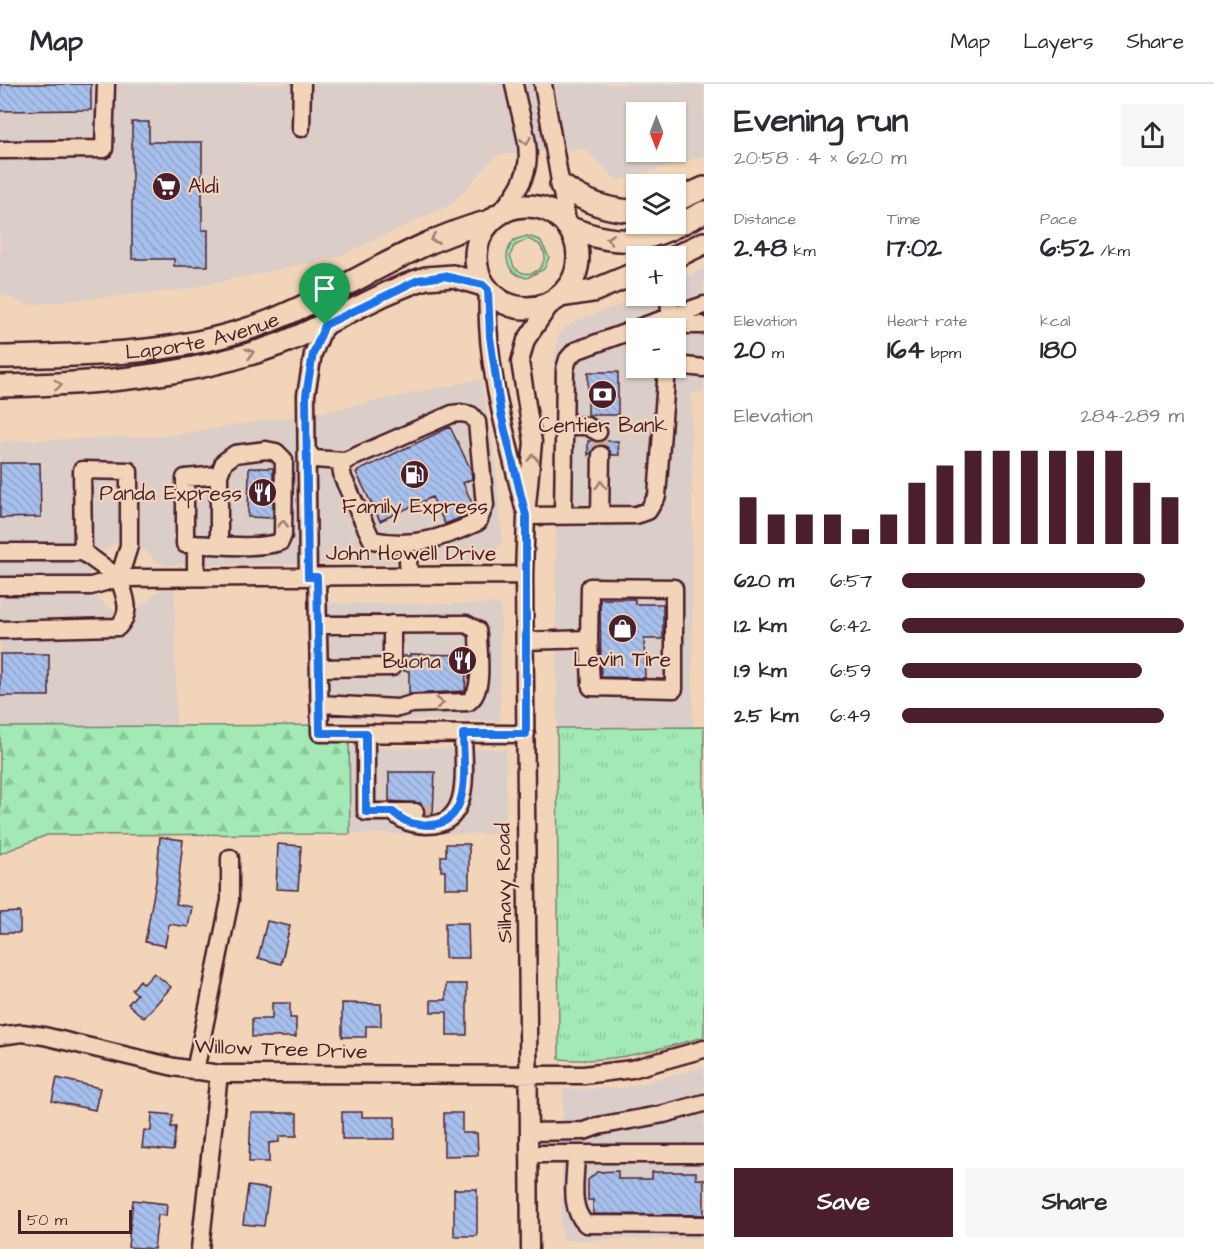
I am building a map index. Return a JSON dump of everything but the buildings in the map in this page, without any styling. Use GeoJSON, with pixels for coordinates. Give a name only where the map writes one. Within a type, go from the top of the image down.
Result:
{"type":"FeatureCollection","features":[{"type":"Feature","properties":{"kind":"main road"},"geometry":{"type":"LineString","coordinates":[[561,185],[581,199],[626,210]]}},
{"type":"Feature","properties":{"kind":"main road"},"geometry":{"type":"LineString","coordinates":[[686,196],[704,188]]}},
{"type":"Feature","properties":{"kind":"main road"},"geometry":{"type":"LineString","coordinates":[[556,299],[572,282],[578,265],[578,247],[568,226],[556,214],[542,208],[519,207],[494,218],[478,240],[476,263],[485,287],[498,300],[518,307],[538,307],[556,299],[593,291],[626,277]]}},
{"type":"Feature","properties":{"kind":"main road"},"geometry":{"type":"LineString","coordinates":[[568,226],[601,237],[628,241],[658,235],[704,212]]}},
{"type":"Feature","properties":{"kind":"main road","name":"Laporte Avenue"},"geometry":{"type":"LineString","coordinates":[[0,357],[142,352],[218,338],[294,311],[430,240],[494,218]]}},
{"type":"Feature","properties":{"kind":"main road"},"geometry":{"type":"LineString","coordinates":[[686,252],[704,243]]}},
{"type":"Feature","properties":{"kind":"main road","name":"Laporte Avenue"},"geometry":{"type":"LineString","coordinates":[[0,386],[70,384],[166,374],[247,354],[325,325],[426,278],[453,276],[485,287]]}},
{"type":"Feature","properties":{"kind":"street"},"geometry":{"type":"LineString","coordinates":[[0,150],[104,149],[106,84]]}},
{"type":"Feature","properties":{"kind":"street"},"geometry":{"type":"LineString","coordinates":[[301,128],[302,84]]}},
{"type":"Feature","properties":{"kind":"street"},"geometry":{"type":"LineString","coordinates":[[494,218],[514,198],[529,167],[528,147],[514,84]]}},
{"type":"Feature","properties":{"kind":"street"},"geometry":{"type":"LineString","coordinates":[[543,84],[568,226]]}},
{"type":"Feature","properties":{"kind":"street","name":"Silhavy Road"},"geometry":{"type":"LineString","coordinates":[[485,287],[501,414],[526,516]]}},
{"type":"Feature","properties":{"kind":"street","name":"Silhavy Road"},"geometry":{"type":"LineString","coordinates":[[530,1249],[524,575],[526,516],[533,442],[520,371],[521,352],[526,340],[556,299]]}},
{"type":"Feature","properties":{"kind":"street"},"geometry":{"type":"LineString","coordinates":[[680,318],[704,305]]}},
{"type":"Feature","properties":{"kind":"street"},"geometry":{"type":"LineString","coordinates":[[325,325],[308,373],[307,450],[312,577],[318,625],[320,733],[526,734]]}},
{"type":"Feature","properties":{"kind":"street"},"geometry":{"type":"LineString","coordinates":[[686,325],[701,325]]}},
{"type":"Feature","properties":{"kind":"street"},"geometry":{"type":"LineString","coordinates":[[563,515],[565,369],[568,359],[575,351],[626,333]]}},
{"type":"Feature","properties":{"kind":"street"},"geometry":{"type":"LineString","coordinates":[[686,366],[704,368]]}},
{"type":"Feature","properties":{"kind":"street"},"geometry":{"type":"LineString","coordinates":[[526,516],[636,515],[648,511],[657,496],[666,378]]}},
{"type":"Feature","properties":{"kind":"street"},"geometry":{"type":"LineString","coordinates":[[307,450],[313,459],[344,469],[452,414],[471,415],[477,422],[485,505],[483,515],[478,522],[451,534],[407,545],[372,540],[344,469]]}},
{"type":"Feature","properties":{"kind":"street"},"geometry":{"type":"LineString","coordinates":[[477,422],[501,414]]}},
{"type":"Feature","properties":{"kind":"street"},"geometry":{"type":"LineString","coordinates":[[564,426],[587,426],[598,432]]}},
{"type":"Feature","properties":{"kind":"street"},"geometry":{"type":"LineString","coordinates":[[219,475],[185,478],[185,544],[271,545],[280,542],[283,535],[284,460],[276,452],[266,450],[235,454],[224,462],[219,475],[219,544]]}},
{"type":"Feature","properties":{"kind":"street"},"geometry":{"type":"LineString","coordinates":[[600,515],[601,455]]}},
{"type":"Feature","properties":{"kind":"street"},"geometry":{"type":"LineString","coordinates":[[0,630],[118,627],[127,618],[128,606],[119,578],[129,546],[129,471],[82,470],[82,552]]}},
{"type":"Feature","properties":{"kind":"street"},"geometry":{"type":"LineString","coordinates":[[196,544],[196,577]]}},
{"type":"Feature","properties":{"kind":"street"},"geometry":{"type":"LineString","coordinates":[[407,545],[409,576]]}},
{"type":"Feature","properties":{"kind":"street"},"geometry":{"type":"LineString","coordinates":[[0,552],[82,552],[119,578]]}},
{"type":"Feature","properties":{"kind":"street","name":"John Howell Drive"},"geometry":{"type":"LineString","coordinates":[[0,586],[92,586],[119,578],[524,575]]}},
{"type":"Feature","properties":{"kind":"street"},"geometry":{"type":"LineString","coordinates":[[590,587],[674,588],[674,689],[591,687],[590,639],[590,587]]}},
{"type":"Feature","properties":{"kind":"street"},"geometry":{"type":"LineString","coordinates":[[319,668],[392,667],[392,624]]}},
{"type":"Feature","properties":{"kind":"street"},"geometry":{"type":"LineString","coordinates":[[318,625],[466,624],[477,630],[478,635],[478,688],[473,699],[461,703],[412,704],[398,708],[375,708],[365,704],[320,704]]}},
{"type":"Feature","properties":{"kind":"street"},"geometry":{"type":"LineString","coordinates":[[525,640],[590,639]]}},
{"type":"Feature","properties":{"kind":"street"},"geometry":{"type":"LineString","coordinates":[[366,733],[366,812],[415,813]]}},
{"type":"Feature","properties":{"kind":"street"},"geometry":{"type":"LineString","coordinates":[[393,812],[403,821],[421,824],[445,821],[454,814],[463,796],[463,734]]}},
{"type":"Feature","properties":{"kind":"street"},"geometry":{"type":"LineString","coordinates":[[433,813],[454,814]]}},
{"type":"Feature","properties":{"kind":"street"},"geometry":{"type":"LineString","coordinates":[[195,1071],[230,900],[230,858]]}},
{"type":"Feature","properties":{"kind":"street","name":"Willow Tree Drive"},"geometry":{"type":"LineString","coordinates":[[0,1036],[22,1034],[44,1036],[195,1071],[219,1074],[529,1075],[620,1071],[704,1049]]}},
{"type":"Feature","properties":{"kind":"street"},"geometry":{"type":"LineString","coordinates":[[200,1249],[219,1074]]}},
{"type":"Feature","properties":{"kind":"street"},"geometry":{"type":"LineString","coordinates":[[529,1132],[584,1131],[598,1125],[664,1114],[704,1103]]}},
{"type":"Feature","properties":{"kind":"street"},"geometry":{"type":"LineString","coordinates":[[584,1131],[575,1208],[578,1217],[586,1224],[704,1225]]}},
{"type":"Feature","properties":{"kind":"street"},"geometry":{"type":"LineString","coordinates":[[529,1154],[704,1154]]}},
{"type":"Feature","properties":{"kind":"shaded area"},"geometry":{"type":"Polygon","coordinates":[[[0,84],[704,84],[704,156],[686,161],[686,102],[626,102],[626,162],[683,162],[642,174],[626,174],[626,179],[618,181],[584,149],[497,155],[452,204],[338,257],[181,290],[28,305],[0,294],[0,84]]]}},
{"type":"Feature","properties":{"kind":"shaded area"},"geometry":{"type":"Polygon","coordinates":[[[704,269],[704,392],[692,393],[693,727],[557,728],[554,363],[559,333],[572,323],[626,302],[626,306],[686,306],[686,276],[704,269]]]}},
{"type":"Feature","properties":{"kind":"shaded area"},"geometry":{"type":"Polygon","coordinates":[[[481,379],[496,464],[502,535],[502,543],[494,554],[487,559],[468,563],[167,565],[158,563],[144,550],[131,544],[111,545],[96,558],[89,574],[92,591],[107,607],[116,611],[129,611],[147,602],[157,591],[175,589],[176,726],[0,727],[0,441],[163,436],[322,412],[481,379]]]}},
{"type":"Feature","properties":{"kind":"shaded area"},"geometry":{"type":"Polygon","coordinates":[[[307,603],[501,604],[500,721],[308,719],[307,603]]]}},
{"type":"Feature","properties":{"kind":"shaded area"},"geometry":{"type":"Polygon","coordinates":[[[349,747],[506,749],[506,834],[350,834],[349,747]]]}},
{"type":"Feature","properties":{"kind":"shaded area"},"geometry":{"type":"Polygon","coordinates":[[[704,1067],[704,1239],[561,1240],[563,1089],[622,1088],[704,1067]]]}},
{"type":"Feature","properties":{"kind":"green space"},"geometry":{"type":"Polygon","coordinates":[[[527,236],[540,240],[549,257],[544,269],[527,278],[515,273],[508,264],[507,258],[514,240],[527,236]],[[528,239],[514,246],[510,256],[514,267],[524,273],[538,269],[542,265],[545,254],[539,244],[528,239]]]}},
{"type":"Feature","properties":{"kind":"green space"},"geometry":{"type":"Polygon","coordinates":[[[349,725],[350,834],[47,835],[0,854],[0,727],[349,725]]]}},
{"type":"Feature","properties":{"kind":"green space"},"geometry":{"type":"Polygon","coordinates":[[[704,727],[704,1037],[614,1058],[559,1059],[557,728],[704,727]]]}},
{"type":"Feature","properties":{"kind":"tunnel"},"geometry":{"type":"LineString","coordinates":[[598,432],[601,455]]}},
{"type":"Feature","properties":{"kind":"tunnel"},"geometry":{"type":"LineString","coordinates":[[415,812],[433,813]]}},
{"type":"Feature","properties":{"kind":"place","name":"Aldi"},"geometry":{"type":"Point","coordinates":[167,186]}},
{"type":"Feature","properties":{"kind":"place","name":"Centier Bank"},"geometry":{"type":"Point","coordinates":[603,394]}},
{"type":"Feature","properties":{"kind":"place","name":"Family Express"},"geometry":{"type":"Point","coordinates":[415,475]}},
{"type":"Feature","properties":{"kind":"place","name":"Panda Express"},"geometry":{"type":"Point","coordinates":[263,493]}},
{"type":"Feature","properties":{"kind":"place","name":"Levin Tire"},"geometry":{"type":"Point","coordinates":[622,628]}},
{"type":"Feature","properties":{"kind":"place","name":"Buona"},"geometry":{"type":"Point","coordinates":[462,661]}},
{"type":"Feature","properties":{"kind":"route"},"geometry":{"type":"LineString","coordinates":[[453,276],[483,285],[488,290],[490,337],[501,414],[526,516],[524,575],[526,734],[463,734],[463,796],[461,802],[454,814],[445,821],[432,825],[411,824],[403,821],[393,812],[366,812],[366,733],[320,733],[317,577],[308,577],[306,395],[313,354],[325,325],[426,278],[453,276]]}}]}
